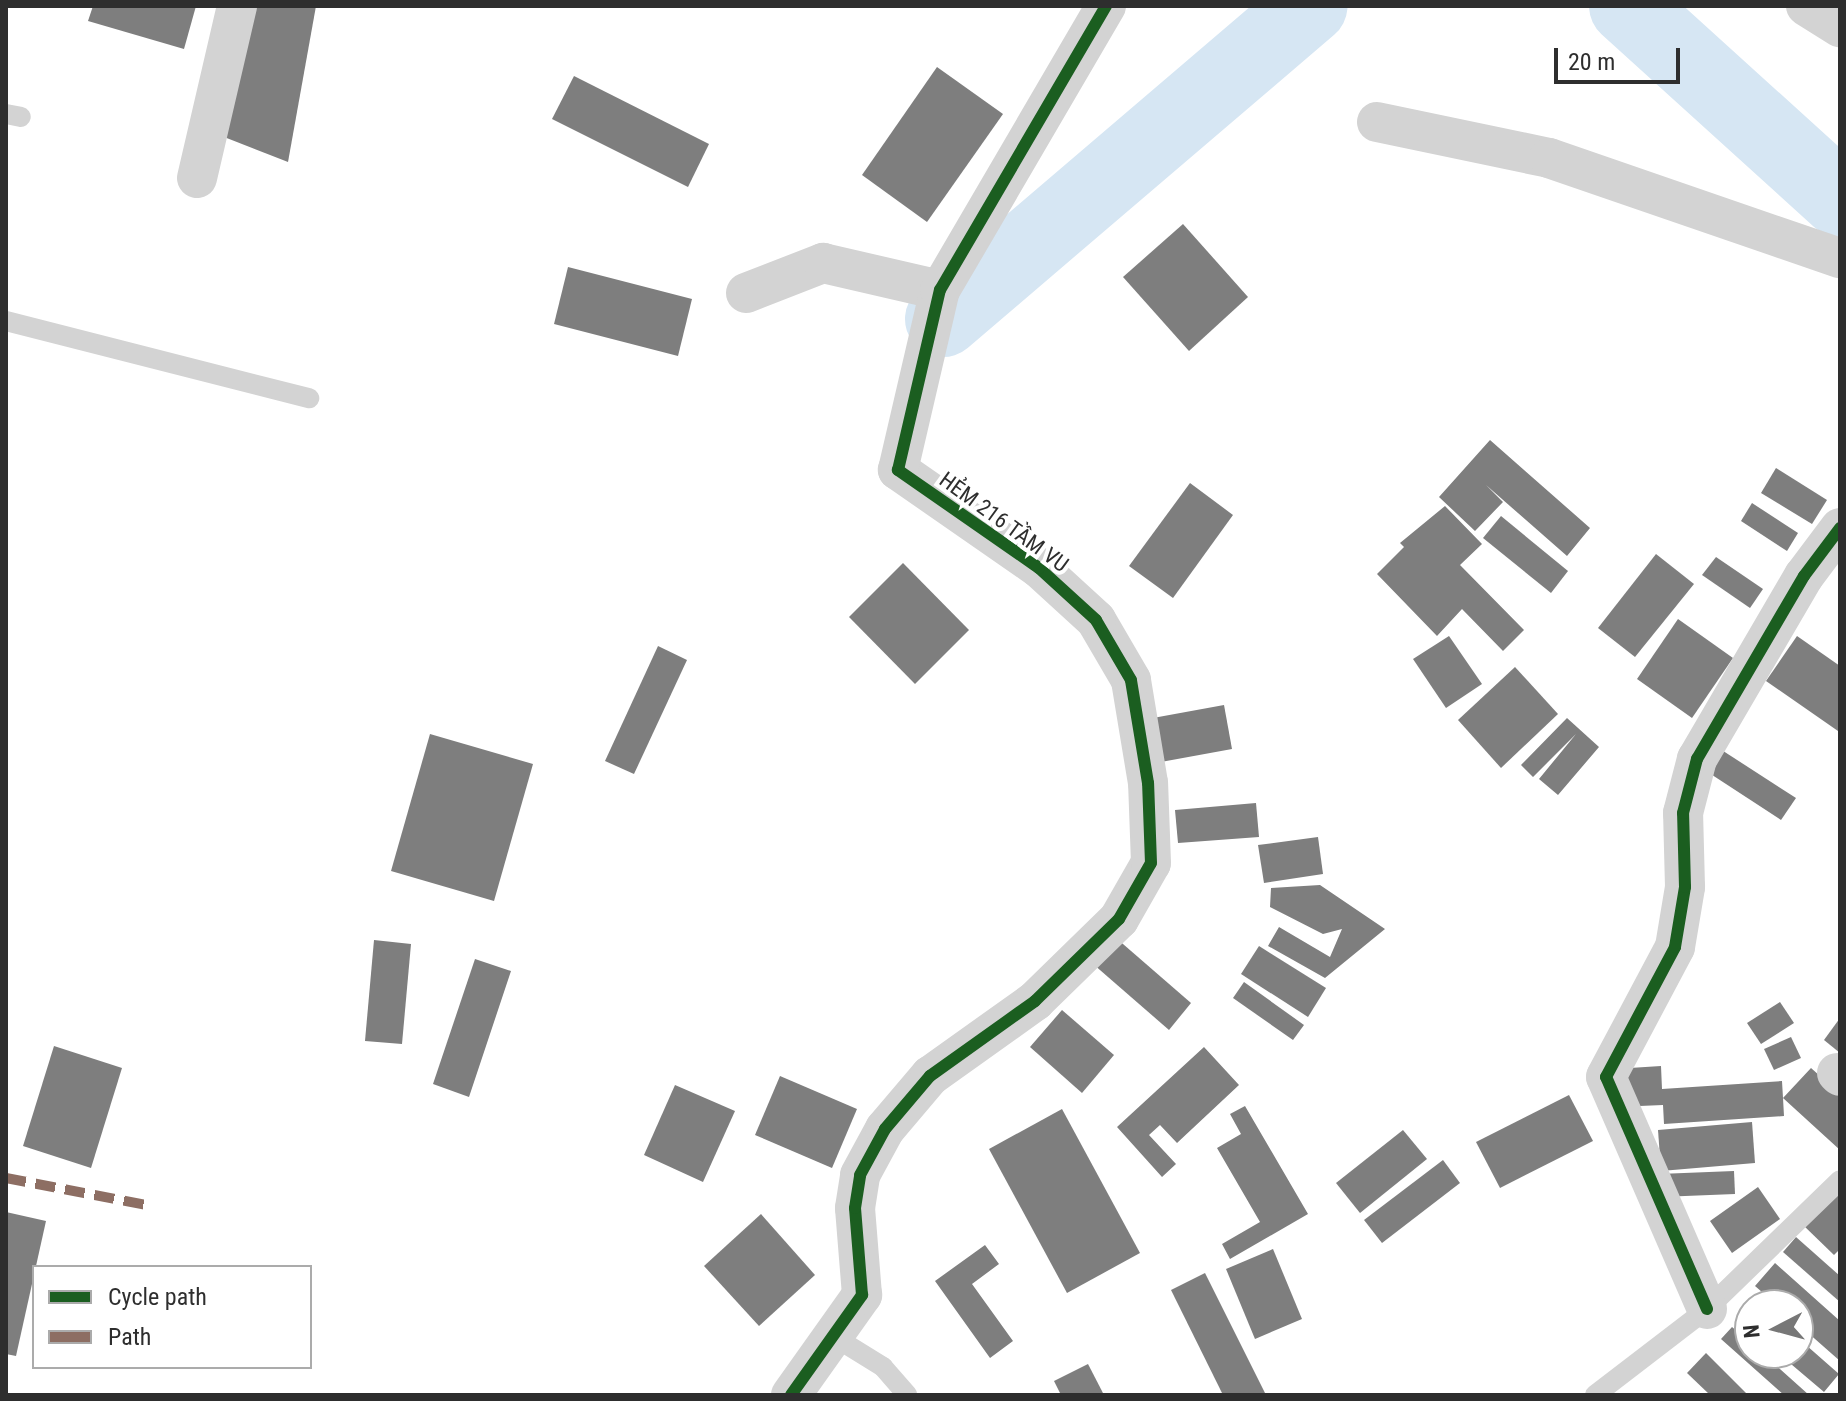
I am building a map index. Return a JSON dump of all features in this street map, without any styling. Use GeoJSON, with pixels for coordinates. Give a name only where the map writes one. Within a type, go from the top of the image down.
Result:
{"type":"FeatureCollection","features":[{"type":"Feature","properties":{"kind":"street"},"geometry":{"type":"LineString","coordinates":[[197,178],[237,6]]}},
{"type":"Feature","properties":{"kind":"street","name":"HẺM 216 TẦM VU"},"geometry":{"type":"LineString","coordinates":[[791,1395],[862,1295],[855,1208],[860,1175],[885,1129],[930,1076],[1035,1001],[1119,919],[1151,863],[1148,783],[1131,680],[1096,620],[1039,568],[898,470],[940,290],[1106,6]]}},
{"type":"Feature","properties":{"kind":"street"},"geometry":{"type":"LineString","coordinates":[[1806,6],[1840,27]]}},
{"type":"Feature","properties":{"kind":"street"},"geometry":{"type":"LineString","coordinates":[[1377,122],[1549,158],[1840,258]]}},
{"type":"Feature","properties":{"kind":"street"},"geometry":{"type":"LineString","coordinates":[[746,293],[823,263],[940,290]]}},
{"type":"Feature","properties":{"kind":"street"},"geometry":{"type":"LineString","coordinates":[[1707,1309],[1606,1077],[1675,947],[1685,887],[1683,813],[1697,759],[1804,576],[1840,528]]}},
{"type":"Feature","properties":{"kind":"lane"},"geometry":{"type":"LineString","coordinates":[[6,321],[309,398]]}},
{"type":"Feature","properties":{"kind":"lane"},"geometry":{"type":"LineString","coordinates":[[1595,1395],[1707,1309],[1840,1180]]}},
{"type":"Feature","properties":{"kind":"lane"},"geometry":{"type":"LineString","coordinates":[[833,1336],[883,1367],[907,1395]]}},
{"type":"Feature","properties":{"kind":"building"},"geometry":{"type":"Polygon","coordinates":[[[93,6],[196,6],[184,49],[88,21],[93,6]]]}},
{"type":"Feature","properties":{"kind":"building"},"geometry":{"type":"Polygon","coordinates":[[[250,6],[316,6],[288,162],[219,135],[250,6]]]}},
{"type":"Feature","properties":{"kind":"building"},"geometry":{"type":"Polygon","coordinates":[[[937,67],[1003,114],[927,222],[862,175],[937,67]]]}},
{"type":"Feature","properties":{"kind":"building"},"geometry":{"type":"Polygon","coordinates":[[[574,76],[709,144],[688,187],[552,119],[574,76]]]}},
{"type":"Feature","properties":{"kind":"building"},"geometry":{"type":"Polygon","coordinates":[[[1183,224],[1248,297],[1189,351],[1123,277],[1183,224]]]}},
{"type":"Feature","properties":{"kind":"building"},"geometry":{"type":"Polygon","coordinates":[[[568,267],[692,299],[678,356],[554,324],[568,267]]]}},
{"type":"Feature","properties":{"kind":"building"},"geometry":{"type":"Polygon","coordinates":[[[1490,440],[1590,528],[1567,556],[1486,485],[1503,502],[1475,531],[1439,497],[1490,440]]]}},
{"type":"Feature","properties":{"kind":"building"},"geometry":{"type":"Polygon","coordinates":[[[1776,468],[1827,500],[1812,524],[1761,493],[1776,468]]]}},
{"type":"Feature","properties":{"kind":"building"},"geometry":{"type":"Polygon","coordinates":[[[1190,483],[1233,515],[1173,598],[1129,566],[1190,483]]]}},
{"type":"Feature","properties":{"kind":"building"},"geometry":{"type":"Polygon","coordinates":[[[1752,503],[1798,533],[1787,551],[1741,521],[1752,503]]]}},
{"type":"Feature","properties":{"kind":"building"},"geometry":{"type":"Polygon","coordinates":[[[1445,506],[1482,544],[1460,565],[1524,630],[1503,651],[1462,609],[1437,636],[1377,574],[1404,547],[1400,543],[1445,506]]]}},
{"type":"Feature","properties":{"kind":"building"},"geometry":{"type":"Polygon","coordinates":[[[1501,516],[1568,571],[1551,593],[1483,538],[1501,516]]]}},
{"type":"Feature","properties":{"kind":"building"},"geometry":{"type":"Polygon","coordinates":[[[1656,554],[1694,584],[1635,657],[1598,628],[1656,554]]]}},
{"type":"Feature","properties":{"kind":"building"},"geometry":{"type":"Polygon","coordinates":[[[1716,557],[1763,589],[1750,608],[1702,575],[1716,557]]]}},
{"type":"Feature","properties":{"kind":"building"},"geometry":{"type":"Polygon","coordinates":[[[903,563],[969,630],[915,684],[849,617],[903,563]]]}},
{"type":"Feature","properties":{"kind":"building"},"geometry":{"type":"Polygon","coordinates":[[[1678,619],[1733,658],[1692,718],[1637,679],[1678,619]]]}},
{"type":"Feature","properties":{"kind":"building"},"geometry":{"type":"Polygon","coordinates":[[[1449,636],[1482,684],[1446,708],[1413,659],[1449,636]]]}},
{"type":"Feature","properties":{"kind":"building"},"geometry":{"type":"Polygon","coordinates":[[[1797,636],[1840,666],[1838,731],[1766,681],[1797,636]]]}},
{"type":"Feature","properties":{"kind":"building"},"geometry":{"type":"Polygon","coordinates":[[[658,646],[687,660],[634,774],[605,761],[658,646]]]}},
{"type":"Feature","properties":{"kind":"building"},"geometry":{"type":"Polygon","coordinates":[[[1515,667],[1558,714],[1501,768],[1458,720],[1515,667]]]}},
{"type":"Feature","properties":{"kind":"building"},"geometry":{"type":"Polygon","coordinates":[[[1224,705],[1232,749],[1150,764],[1142,720],[1224,705]]]}},
{"type":"Feature","properties":{"kind":"building"},"geometry":{"type":"Polygon","coordinates":[[[1567,718],[1599,747],[1558,795],[1539,779],[1576,734],[1533,777],[1521,765],[1567,718]]]}},
{"type":"Feature","properties":{"kind":"building"},"geometry":{"type":"Polygon","coordinates":[[[430,734],[533,764],[494,901],[391,871],[430,734]]]}},
{"type":"Feature","properties":{"kind":"building"},"geometry":{"type":"Polygon","coordinates":[[[1717,747],[1796,798],[1781,820],[1703,769],[1717,747]]]}},
{"type":"Feature","properties":{"kind":"building"},"geometry":{"type":"Polygon","coordinates":[[[1256,803],[1259,837],[1178,843],[1175,810],[1256,803]]]}},
{"type":"Feature","properties":{"kind":"building"},"geometry":{"type":"Polygon","coordinates":[[[1318,837],[1323,874],[1264,883],[1258,845],[1318,837]]]}},
{"type":"Feature","properties":{"kind":"building"},"geometry":{"type":"Polygon","coordinates":[[[1320,885],[1385,929],[1325,978],[1268,946],[1279,927],[1330,957],[1342,929],[1323,934],[1270,907],[1271,888],[1320,885]]]}},
{"type":"Feature","properties":{"kind":"building"},"geometry":{"type":"Polygon","coordinates":[[[1108,931],[1191,1003],[1169,1030],[1085,957],[1108,931]]]}},
{"type":"Feature","properties":{"kind":"building"},"geometry":{"type":"Polygon","coordinates":[[[374,940],[411,944],[402,1044],[365,1041],[374,940]]]}},
{"type":"Feature","properties":{"kind":"building"},"geometry":{"type":"Polygon","coordinates":[[[1259,946],[1326,988],[1308,1017],[1241,974],[1259,946]]]}},
{"type":"Feature","properties":{"kind":"building"},"geometry":{"type":"Polygon","coordinates":[[[475,959],[511,971],[469,1097],[433,1084],[475,959]]]}},
{"type":"Feature","properties":{"kind":"building"},"geometry":{"type":"Polygon","coordinates":[[[1244,982],[1304,1025],[1293,1040],[1233,998],[1244,982]]]}},
{"type":"Feature","properties":{"kind":"building"},"geometry":{"type":"Polygon","coordinates":[[[1780,1002],[1794,1023],[1761,1044],[1747,1023],[1780,1002]]]}},
{"type":"Feature","properties":{"kind":"building"},"geometry":{"type":"Polygon","coordinates":[[[1062,1010],[1114,1055],[1082,1093],[1030,1047],[1062,1010]]]}},
{"type":"Feature","properties":{"kind":"building"},"geometry":{"type":"Polygon","coordinates":[[[1840,1018],[1840,1053],[1824,1040],[1840,1018]]]}},
{"type":"Feature","properties":{"kind":"building"},"geometry":{"type":"Polygon","coordinates":[[[1791,1037],[1801,1058],[1774,1070],[1764,1049],[1791,1037]]]}},
{"type":"Feature","properties":{"kind":"building"},"geometry":{"type":"Polygon","coordinates":[[[54,1046],[122,1068],[91,1168],[23,1146],[54,1046]]]}},
{"type":"Feature","properties":{"kind":"building"},"geometry":{"type":"Polygon","coordinates":[[[1204,1047],[1239,1085],[1177,1143],[1160,1125],[1149,1135],[1176,1164],[1162,1177],[1117,1127],[1204,1047]]]}},
{"type":"Feature","properties":{"kind":"building"},"geometry":{"type":"Polygon","coordinates":[[[1661,1066],[1662,1089],[1782,1081],[1784,1116],[1664,1124],[1663,1105],[1616,1107],[1614,1069],[1661,1066]]]}},
{"type":"Feature","properties":{"kind":"building"},"geometry":{"type":"Polygon","coordinates":[[[1811,1068],[1840,1094],[1840,1150],[1783,1098],[1811,1068]]]}},
{"type":"Feature","properties":{"kind":"building"},"geometry":{"type":"Polygon","coordinates":[[[780,1076],[857,1109],[832,1168],[755,1135],[780,1076]]]}},
{"type":"Feature","properties":{"kind":"building"},"geometry":{"type":"Polygon","coordinates":[[[675,1085],[735,1111],[703,1182],[644,1155],[675,1085]]]}},
{"type":"Feature","properties":{"kind":"building"},"geometry":{"type":"Polygon","coordinates":[[[1569,1095],[1593,1141],[1500,1188],[1476,1142],[1569,1095]]]}},
{"type":"Feature","properties":{"kind":"building"},"geometry":{"type":"Polygon","coordinates":[[[1245,1106],[1308,1214],[1230,1259],[1222,1244],[1260,1222],[1217,1148],[1241,1134],[1230,1114],[1245,1106]]]}},
{"type":"Feature","properties":{"kind":"building"},"geometry":{"type":"Polygon","coordinates":[[[1062,1109],[1140,1253],[1067,1293],[989,1149],[1062,1109]]]}},
{"type":"Feature","properties":{"kind":"building"},"geometry":{"type":"Polygon","coordinates":[[[1752,1122],[1755,1163],[1661,1171],[1658,1130],[1752,1122]]]}},
{"type":"Feature","properties":{"kind":"building"},"geometry":{"type":"Polygon","coordinates":[[[1403,1130],[1427,1159],[1360,1213],[1336,1183],[1403,1130]]]}},
{"type":"Feature","properties":{"kind":"building"},"geometry":{"type":"Polygon","coordinates":[[[1443,1160],[1460,1183],[1382,1243],[1364,1220],[1443,1160]]]}},
{"type":"Feature","properties":{"kind":"building"},"geometry":{"type":"Polygon","coordinates":[[[1734,1171],[1735,1194],[1660,1197],[1659,1174],[1734,1171]]]}},
{"type":"Feature","properties":{"kind":"building"},"geometry":{"type":"Polygon","coordinates":[[[1758,1187],[1780,1219],[1732,1253],[1710,1221],[1758,1187]]]}},
{"type":"Feature","properties":{"kind":"building"},"geometry":{"type":"Polygon","coordinates":[[[1840,1187],[1840,1249],[1834,1255],[1803,1225],[1840,1187]]]}},
{"type":"Feature","properties":{"kind":"building"},"geometry":{"type":"Polygon","coordinates":[[[6,1212],[46,1221],[36,1265],[32,1265],[32,1284],[16,1356],[6,1354],[6,1212]]]}},
{"type":"Feature","properties":{"kind":"building"},"geometry":{"type":"Polygon","coordinates":[[[761,1214],[815,1275],[759,1326],[704,1266],[761,1214]]]}},
{"type":"Feature","properties":{"kind":"building"},"geometry":{"type":"Polygon","coordinates":[[[1796,1237],[1840,1276],[1840,1302],[1783,1252],[1796,1237]]]}},
{"type":"Feature","properties":{"kind":"building"},"geometry":{"type":"Polygon","coordinates":[[[985,1245],[999,1264],[972,1284],[1013,1341],[990,1358],[935,1281],[985,1245]]]}},
{"type":"Feature","properties":{"kind":"building"},"geometry":{"type":"Polygon","coordinates":[[[1273,1249],[1302,1319],[1255,1339],[1226,1269],[1273,1249]]]}},
{"type":"Feature","properties":{"kind":"building"},"geometry":{"type":"Polygon","coordinates":[[[1775,1263],[1804,1289],[1758,1289],[1755,1286],[1775,1263]]]}},
{"type":"Feature","properties":{"kind":"building"},"geometry":{"type":"Polygon","coordinates":[[[1205,1273],[1266,1395],[1223,1395],[1171,1290],[1205,1273]]]}},
{"type":"Feature","properties":{"kind":"building"},"geometry":{"type":"Polygon","coordinates":[[[1814,1298],[1840,1321],[1840,1361],[1814,1338],[1814,1298]]]}},
{"type":"Feature","properties":{"kind":"building"},"geometry":{"type":"Polygon","coordinates":[[[1732,1327],[1734,1329],[1734,1351],[1721,1339],[1732,1327]]]}},
{"type":"Feature","properties":{"kind":"building"},"geometry":{"type":"Polygon","coordinates":[[[1814,1352],[1839,1374],[1824,1392],[1797,1369],[1814,1369],[1814,1352]]]}},
{"type":"Feature","properties":{"kind":"building"},"geometry":{"type":"Polygon","coordinates":[[[1706,1353],[1748,1395],[1710,1395],[1687,1373],[1706,1353]]]}},
{"type":"Feature","properties":{"kind":"building"},"geometry":{"type":"Polygon","coordinates":[[[1088,1364],[1104,1395],[1061,1395],[1054,1381],[1088,1364]]]}},
{"type":"Feature","properties":{"kind":"building"},"geometry":{"type":"Polygon","coordinates":[[[1755,1369],[1780,1369],[1809,1395],[1784,1395],[1755,1369]]]}},
{"type":"Feature","properties":{"kind":"waterway"},"geometry":{"type":"LineString","coordinates":[[943,319],[1309,6]]}},
{"type":"Feature","properties":{"kind":"waterway"},"geometry":{"type":"LineString","coordinates":[[1627,6],[1840,199]]}},
{"type":"Feature","properties":{"kind":"marked path"},"geometry":{"type":"LineString","coordinates":[[6,1178],[152,1206]]}},
{"type":"Feature","properties":{"kind":"cycle path"},"geometry":{"type":"LineString","coordinates":[[791,1395],[862,1295],[855,1208],[860,1175],[885,1129],[930,1076],[1035,1001],[1119,919],[1151,863],[1148,783],[1131,680],[1096,620],[1039,568],[898,470],[940,290],[1106,6]]}},
{"type":"Feature","properties":{"kind":"cycle path"},"geometry":{"type":"LineString","coordinates":[[1707,1309],[1606,1077],[1675,947],[1685,887],[1683,813],[1697,759],[1804,576],[1840,528]]}}]}
